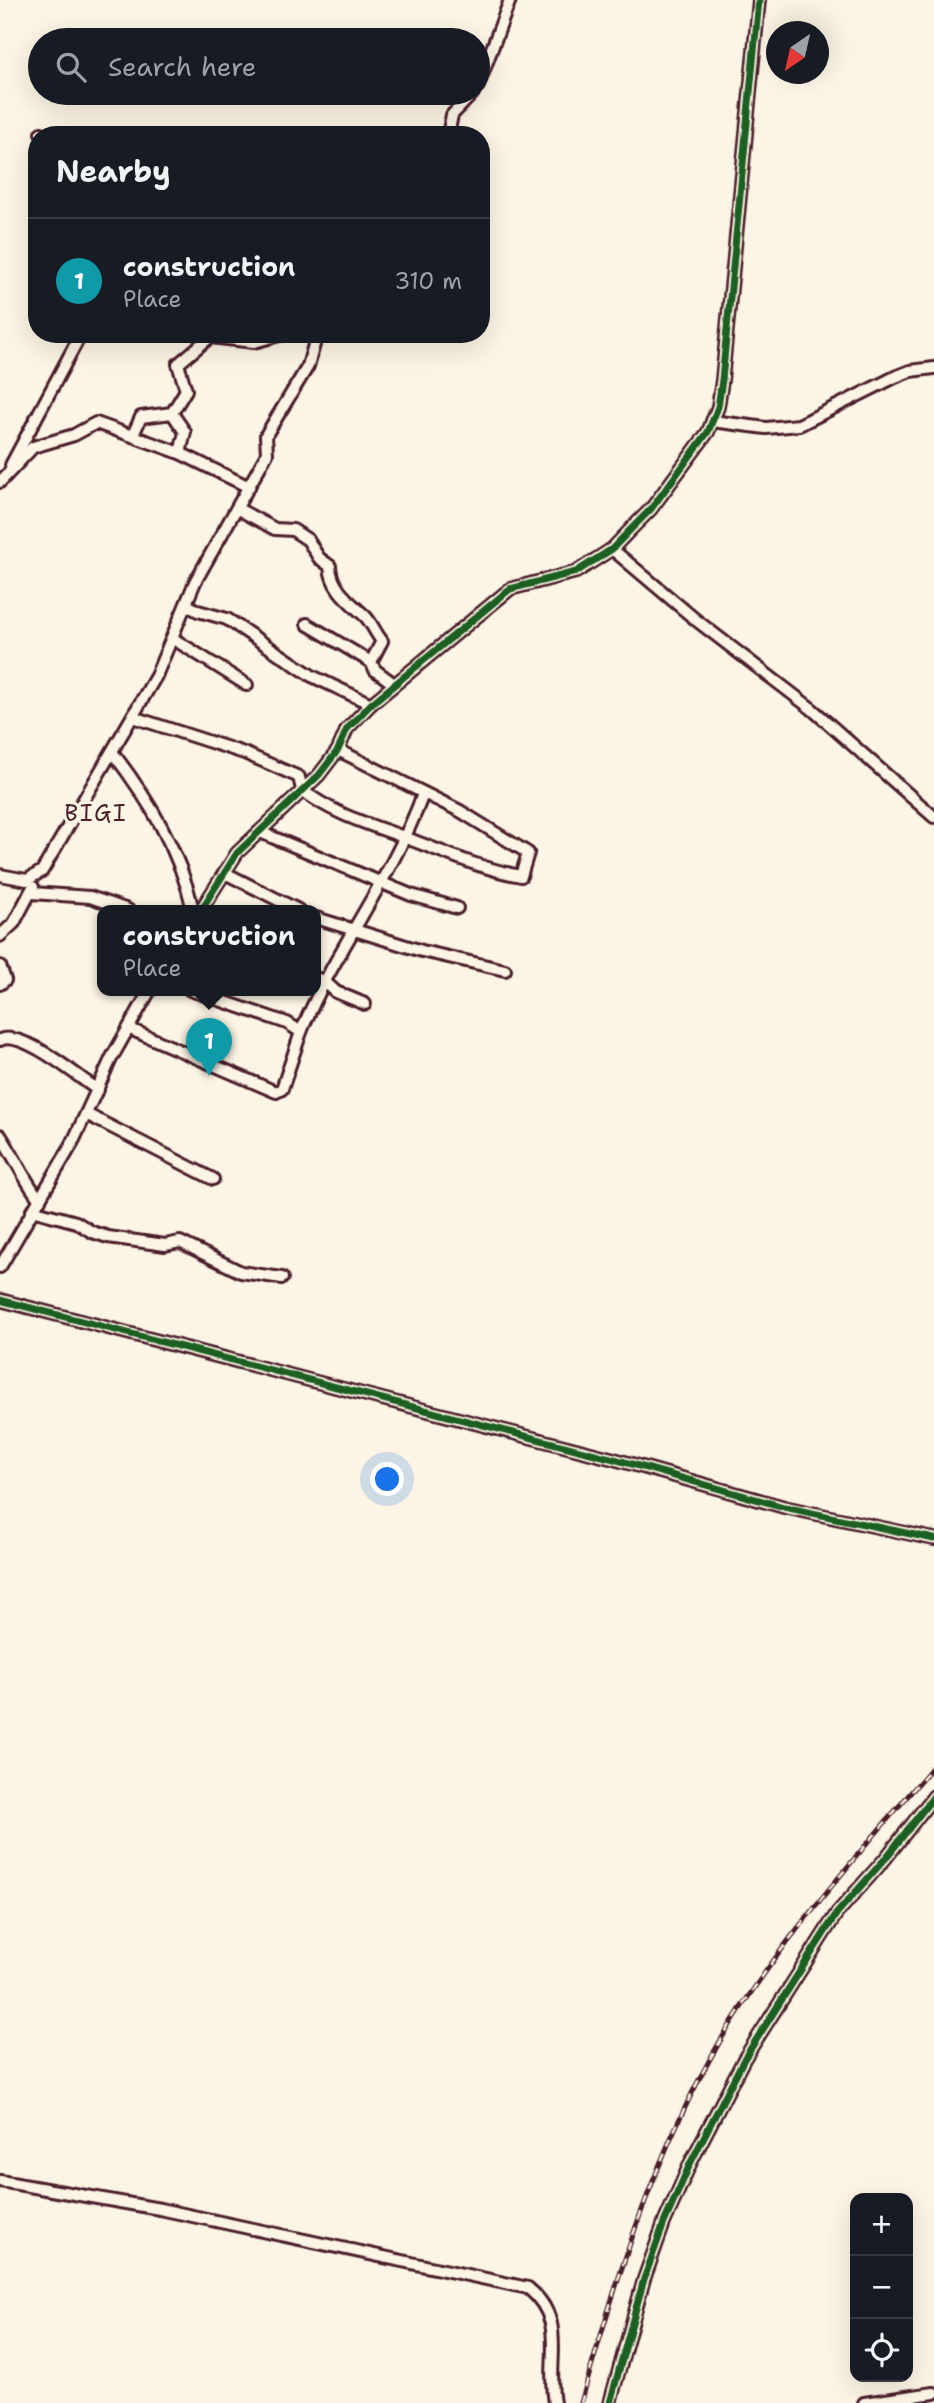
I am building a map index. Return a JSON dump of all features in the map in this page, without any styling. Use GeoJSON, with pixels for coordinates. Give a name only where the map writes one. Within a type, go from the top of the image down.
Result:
{"type":"FeatureCollection","features":[{"type":"Feature","properties":{"kind":"street"},"geometry":{"type":"LineString","coordinates":[[490,54],[510,0]]}},
{"type":"Feature","properties":{"kind":"street"},"geometry":{"type":"LineString","coordinates":[[204,905],[237,853],[319,775],[338,750],[347,729],[371,704],[510,589],[576,572],[612,549],[651,509],[708,432],[722,380],[759,0]]}},
{"type":"Feature","properties":{"kind":"street"},"geometry":{"type":"LineString","coordinates":[[450,126],[453,114],[462,105]]}},
{"type":"Feature","properties":{"kind":"street"},"geometry":{"type":"LineString","coordinates":[[3,479],[76,343]]}},
{"type":"Feature","properties":{"kind":"street"},"geometry":{"type":"LineString","coordinates":[[172,413],[186,390],[178,364],[202,343]]}},
{"type":"Feature","properties":{"kind":"street"},"geometry":{"type":"LineString","coordinates":[[0,875],[15,879],[35,877],[42,871],[64,828],[113,752],[156,676],[195,582],[267,454],[266,435],[309,366],[315,343]]}},
{"type":"Feature","properties":{"kind":"street"},"geometry":{"type":"LineString","coordinates":[[712,421],[766,428],[792,427],[895,377],[910,371],[934,368]]}},
{"type":"Feature","properties":{"kind":"street"},"geometry":{"type":"LineString","coordinates":[[133,435],[141,417],[172,413]]}},
{"type":"Feature","properties":{"kind":"street"},"geometry":{"type":"LineString","coordinates":[[172,413],[185,432],[180,453]]}},
{"type":"Feature","properties":{"kind":"street"},"geometry":{"type":"LineString","coordinates":[[3,479],[33,447],[74,435],[96,423],[180,453],[249,487]]}},
{"type":"Feature","properties":{"kind":"street"},"geometry":{"type":"LineString","coordinates":[[238,509],[275,529],[293,530],[315,548],[318,558],[330,566],[330,577],[349,605],[365,616],[382,640],[371,662]]}},
{"type":"Feature","properties":{"kind":"street"},"geometry":{"type":"LineString","coordinates":[[612,549],[696,620],[812,709],[934,817]]}},
{"type":"Feature","properties":{"kind":"street"},"geometry":{"type":"LineString","coordinates":[[187,605],[228,620],[312,676],[371,704]]}},
{"type":"Feature","properties":{"kind":"street"},"geometry":{"type":"LineString","coordinates":[[307,624],[371,662],[375,670],[394,684]]}},
{"type":"Feature","properties":{"kind":"street"},"geometry":{"type":"LineString","coordinates":[[172,638],[247,685]]}},
{"type":"Feature","properties":{"kind":"street"},"geometry":{"type":"LineString","coordinates":[[132,717],[244,753],[299,777],[302,790],[324,807],[489,870],[521,876],[528,853],[460,811],[338,750]]}},
{"type":"Feature","properties":{"kind":"street"},"geometry":{"type":"LineString","coordinates":[[113,752],[146,797],[185,875],[192,905]]}},
{"type":"Feature","properties":{"kind":"street"},"geometry":{"type":"LineString","coordinates":[[365,1004],[336,992],[321,980],[356,930],[407,838],[423,794]]}},
{"type":"Feature","properties":{"kind":"street"},"geometry":{"type":"LineString","coordinates":[[260,832],[306,854],[383,881],[411,895],[457,908]]}},
{"type":"Feature","properties":{"kind":"street"},"geometry":{"type":"LineString","coordinates":[[225,873],[289,905]]}},
{"type":"Feature","properties":{"kind":"street"},"geometry":{"type":"LineString","coordinates":[[0,936],[15,923],[32,892],[35,877]]}},
{"type":"Feature","properties":{"kind":"street"},"geometry":{"type":"LineString","coordinates":[[32,892],[90,897],[113,905]]}},
{"type":"Feature","properties":{"kind":"street"},"geometry":{"type":"LineString","coordinates":[[321,920],[422,951],[505,970]]}},
{"type":"Feature","properties":{"kind":"street"},"geometry":{"type":"LineString","coordinates":[[0,966],[5,980],[0,985]]}},
{"type":"Feature","properties":{"kind":"street"},"geometry":{"type":"LineString","coordinates":[[0,1267],[40,1200],[147,996]]}},
{"type":"Feature","properties":{"kind":"street"},"geometry":{"type":"LineString","coordinates":[[207,996],[286,1023],[301,1032]]}},
{"type":"Feature","properties":{"kind":"street"},"geometry":{"type":"LineString","coordinates":[[130,1029],[276,1092],[282,1089],[315,996]]}},
{"type":"Feature","properties":{"kind":"street"},"geometry":{"type":"LineString","coordinates":[[1,1038],[11,1037],[41,1051],[97,1090]]}},
{"type":"Feature","properties":{"kind":"street"},"geometry":{"type":"LineString","coordinates":[[86,1114],[213,1180]]}},
{"type":"Feature","properties":{"kind":"street"},"geometry":{"type":"LineString","coordinates":[[0,1135],[19,1164],[26,1182],[40,1200]]}},
{"type":"Feature","properties":{"kind":"street"},"geometry":{"type":"LineString","coordinates":[[32,1210],[76,1222],[92,1232],[108,1237],[164,1245],[180,1242],[241,1272],[282,1278]]}},
{"type":"Feature","properties":{"kind":"street"},"geometry":{"type":"LineString","coordinates":[[0,1300],[614,1459],[784,1507],[934,1539]]}},
{"type":"Feature","properties":{"kind":"street"},"geometry":{"type":"LineString","coordinates":[[610,2403],[644,2279],[664,2223],[738,2069],[837,1913],[885,1859],[934,1796]]}},
{"type":"Feature","properties":{"kind":"street"},"geometry":{"type":"LineString","coordinates":[[0,2181],[160,2210],[528,2288],[541,2298],[555,2327],[552,2368],[554,2403]]}},
{"type":"Feature","properties":{"kind":"street"},"geometry":{"type":"LineString","coordinates":[[864,2403],[934,2393]]}},
{"type":"Feature","properties":{"kind":"railway"},"geometry":{"type":"LineString","coordinates":[[581,2403],[640,2216],[657,2170],[698,2081],[745,2001],[795,1931],[934,1765]]}},
{"type":"Feature","properties":{"kind":"cycle path"},"geometry":{"type":"LineString","coordinates":[[204,905],[237,853],[319,775],[338,750],[347,729],[371,704],[510,589],[576,572],[612,549],[651,509],[708,432],[718,407],[722,380],[759,0]]}},
{"type":"Feature","properties":{"kind":"cycle path"},"geometry":{"type":"LineString","coordinates":[[0,1300],[614,1459],[784,1507],[934,1539]]}},
{"type":"Feature","properties":{"kind":"cycle path"},"geometry":{"type":"LineString","coordinates":[[610,2403],[644,2279],[664,2223],[691,2162],[744,2059],[837,1913],[885,1859],[934,1796]]}},
{"type":"Feature","properties":{"kind":"place","name":"construction"},"geometry":{"type":"Point","coordinates":[209,1076]}},
{"type":"Feature","properties":{"kind":"district","name":"BIGI"},"geometry":{"type":"Point","coordinates":[96,813]}}]}
